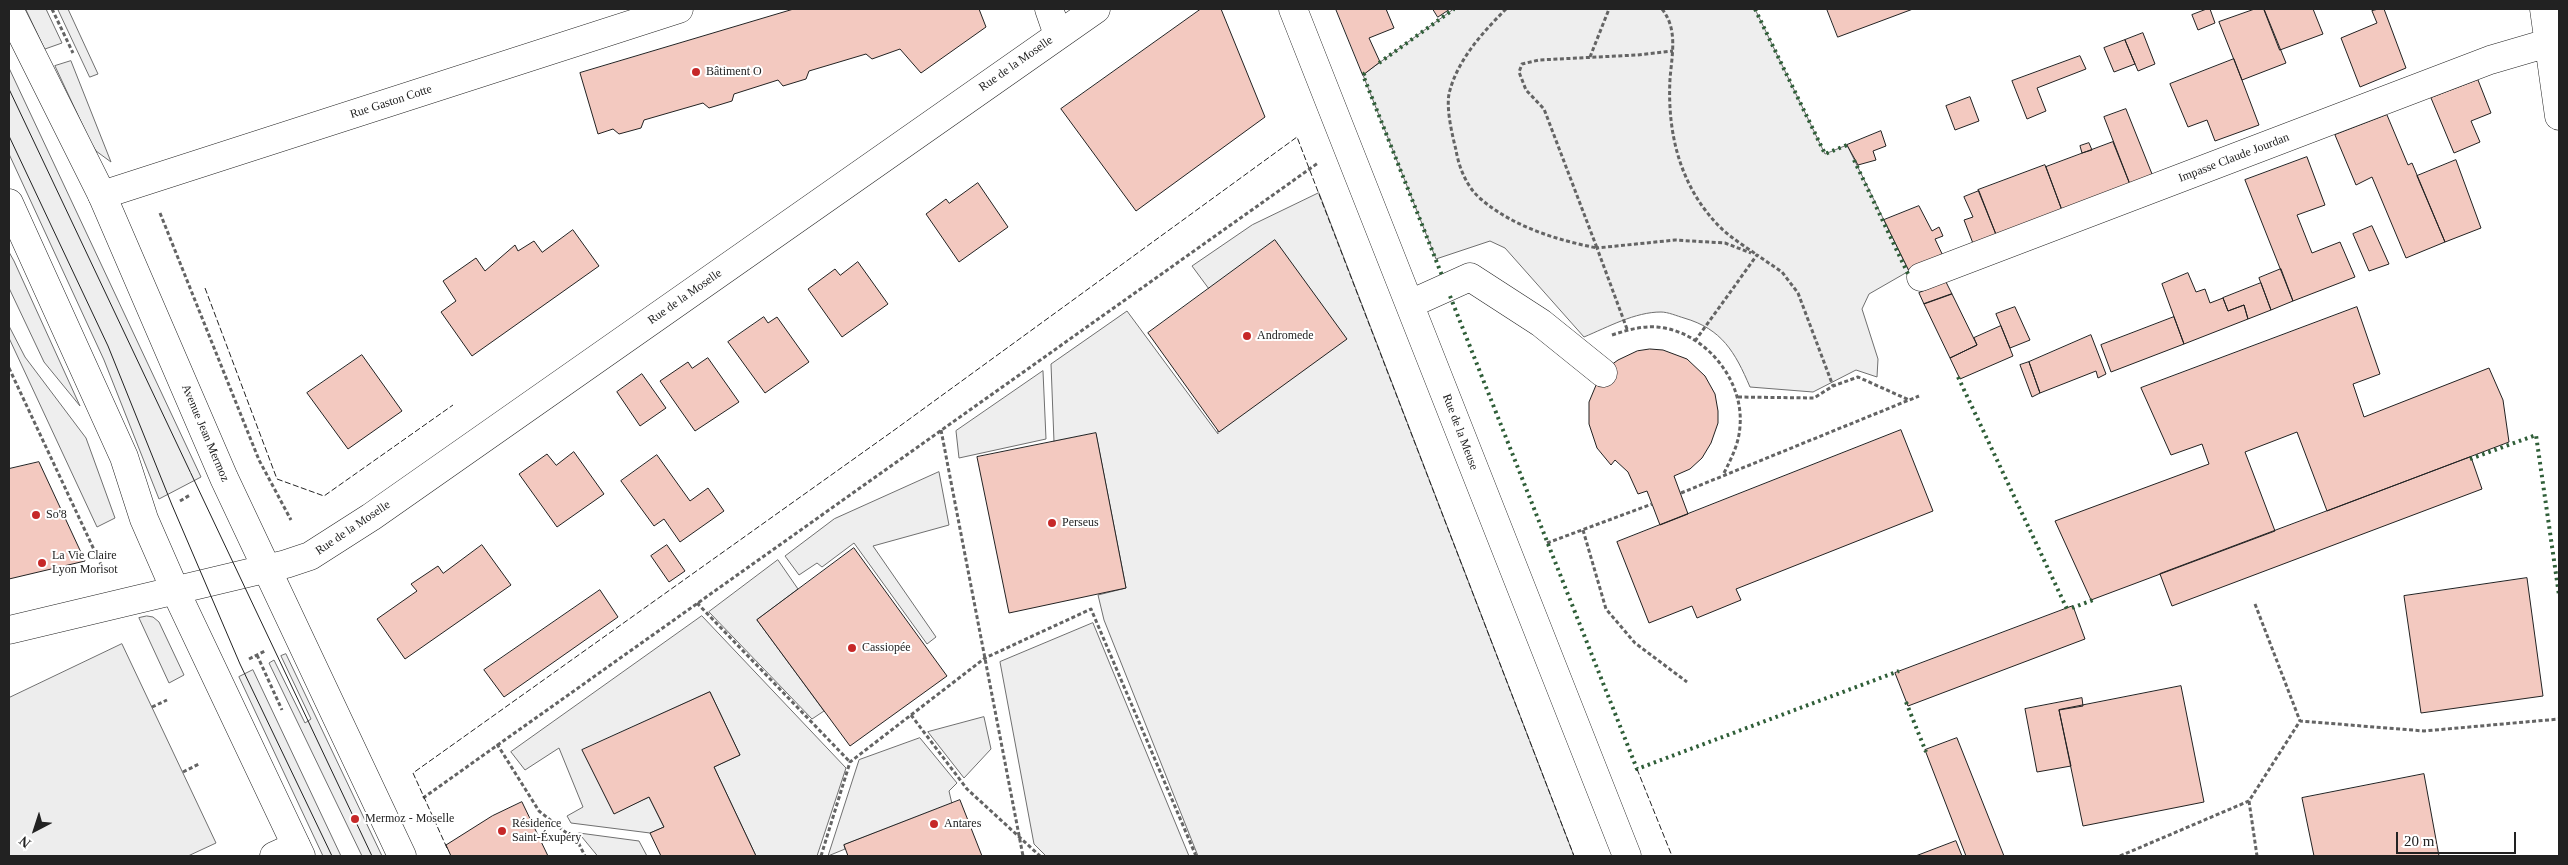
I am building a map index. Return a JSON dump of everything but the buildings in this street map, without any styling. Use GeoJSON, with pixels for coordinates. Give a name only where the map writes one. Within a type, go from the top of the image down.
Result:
{"type":"FeatureCollection","features":[{"type":"Feature","properties":{"kind":"street","name":"Avenue Jean Mermoz"},"geometry":{"type":"LineString","coordinates":[[9,9],[102,195],[266,570],[402,856]]}},
{"type":"Feature","properties":{"kind":"street","name":"Rue Gaston Cotte"},"geometry":{"type":"LineString","coordinates":[[102,195],[679,9]]}},
{"type":"Feature","properties":{"kind":"street"},"geometry":{"type":"LineString","coordinates":[[1049,9],[1058,36]]}},
{"type":"Feature","properties":{"kind":"street","name":"Rue de la Moselle"},"geometry":{"type":"LineString","coordinates":[[9,630],[266,570],[310,556],[371,517],[1096,9]]}},
{"type":"Feature","properties":{"kind":"street","name":"Rue de la Meuse"},"geometry":{"type":"LineString","coordinates":[[1293,9],[1627,856]]}},
{"type":"Feature","properties":{"kind":"street"},"geometry":{"type":"LineString","coordinates":[[2544,9],[2559,116]]}},
{"type":"Feature","properties":{"kind":"street","name":"Impasse Claude Jourdan"},"geometry":{"type":"LineString","coordinates":[[1921,277],[2490,60],[2548,43]]}},
{"type":"Feature","properties":{"kind":"street"},"geometry":{"type":"LineString","coordinates":[[10,211],[124,457],[144,519],[290,853]]}},
{"type":"Feature","properties":{"kind":"street"},"geometry":{"type":"LineString","coordinates":[[1410,304],[1470,277],[1541,324],[1603,373]]}},
{"type":"Feature","properties":{"kind":"path"},"geometry":{"type":"LineString","coordinates":[[1506,9],[1468,52],[1450,91],[1450,127],[1460,170],[1480,199],[1503,215],[1565,241],[1597,248],[1683,240],[1725,242],[1757,255]]}},
{"type":"Feature","properties":{"kind":"path"},"geometry":{"type":"LineString","coordinates":[[1590,57],[1609,9]]}},
{"type":"Feature","properties":{"kind":"path"},"geometry":{"type":"LineString","coordinates":[[1662,9],[1669,18],[1674,44],[1670,119],[1680,166],[1693,192],[1722,229],[1782,272],[1798,293],[1832,386]]}},
{"type":"Feature","properties":{"kind":"path"},"geometry":{"type":"LineString","coordinates":[[1628,330],[1544,110],[1526,90],[1518,72],[1522,64],[1539,60],[1673,50]]}},
{"type":"Feature","properties":{"kind":"path"},"geometry":{"type":"LineString","coordinates":[[423,798],[1318,162]]}},
{"type":"Feature","properties":{"kind":"path"},"geometry":{"type":"LineString","coordinates":[[149,180],[169,240],[259,460],[291,520]]}},
{"type":"Feature","properties":{"kind":"path"},"geometry":{"type":"LineString","coordinates":[[1695,341],[1757,255]]}},
{"type":"Feature","properties":{"kind":"path"},"geometry":{"type":"LineString","coordinates":[[1604,337],[1628,330],[1658,327],[1685,335],[1695,341],[1708,350],[1726,371],[1738,397],[1741,424],[1736,452],[1722,476]]}},
{"type":"Feature","properties":{"kind":"path"},"geometry":{"type":"LineString","coordinates":[[9,368],[105,574]]}},
{"type":"Feature","properties":{"kind":"path"},"geometry":{"type":"LineString","coordinates":[[1738,397],[1814,398],[1832,386],[1858,377],[1910,400]]}},
{"type":"Feature","properties":{"kind":"path"},"geometry":{"type":"LineString","coordinates":[[1681,493],[1919,396]]}},
{"type":"Feature","properties":{"kind":"path"},"geometry":{"type":"LineString","coordinates":[[941,430],[1022,856]]}},
{"type":"Feature","properties":{"kind":"path"},"geometry":{"type":"LineString","coordinates":[[180,501],[190,495]]}},
{"type":"Feature","properties":{"kind":"path"},"geometry":{"type":"LineString","coordinates":[[1548,543],[1652,504]]}},
{"type":"Feature","properties":{"kind":"path"},"geometry":{"type":"LineString","coordinates":[[1583,530],[1606,609],[1635,643],[1687,682]]}},
{"type":"Feature","properties":{"kind":"path"},"geometry":{"type":"LineString","coordinates":[[697,603],[850,762]]}},
{"type":"Feature","properties":{"kind":"path"},"geometry":{"type":"LineString","coordinates":[[2255,604],[2300,720]]}},
{"type":"Feature","properties":{"kind":"path"},"geometry":{"type":"LineString","coordinates":[[820,856],[850,762],[985,658],[1092,609],[1196,856]]}},
{"type":"Feature","properties":{"kind":"path"},"geometry":{"type":"LineString","coordinates":[[249,659],[264,652]]}},
{"type":"Feature","properties":{"kind":"path"},"geometry":{"type":"LineString","coordinates":[[257,656],[282,710]]}},
{"type":"Feature","properties":{"kind":"path"},"geometry":{"type":"LineString","coordinates":[[152,707],[167,700]]}},
{"type":"Feature","properties":{"kind":"path"},"geometry":{"type":"LineString","coordinates":[[911,715],[967,789],[1040,856]]}},
{"type":"Feature","properties":{"kind":"path"},"geometry":{"type":"LineString","coordinates":[[2300,720],[2424,731],[2559,719]]}},
{"type":"Feature","properties":{"kind":"path"},"geometry":{"type":"LineString","coordinates":[[2120,856],[2249,801],[2300,720]]}},
{"type":"Feature","properties":{"kind":"path"},"geometry":{"type":"LineString","coordinates":[[498,744],[539,811],[578,842],[585,856]]}},
{"type":"Feature","properties":{"kind":"path"},"geometry":{"type":"LineString","coordinates":[[183,772],[199,764]]}},
{"type":"Feature","properties":{"kind":"path"},"geometry":{"type":"LineString","coordinates":[[2249,801],[2257,856]]}},
{"type":"Feature","properties":{"kind":"shaded area"},"geometry":{"type":"Polygon","coordinates":[[[26,9],[46,9],[62,43],[45,49],[26,9]]]}},
{"type":"Feature","properties":{"kind":"shaded area"},"geometry":{"type":"Polygon","coordinates":[[[58,9],[68,9],[98,74],[90,77],[58,9]]]}},
{"type":"Feature","properties":{"kind":"shaded area"},"geometry":{"type":"Polygon","coordinates":[[[1454,9],[1755,9],[1825,154],[1847,145],[1909,271],[1869,294],[1862,309],[1878,359],[1877,377],[1856,370],[1813,392],[1750,387],[1739,363],[1726,344],[1718,335],[1697,323],[1661,312],[1641,314],[1584,337],[1505,248],[1490,241],[1436,259],[1363,75],[1454,9]]]}},
{"type":"Feature","properties":{"kind":"shaded area"},"geometry":{"type":"Polygon","coordinates":[[[71,61],[111,162],[96,151],[90,141],[55,66],[71,61]]]}},
{"type":"Feature","properties":{"kind":"shaded area"},"geometry":{"type":"Polygon","coordinates":[[[9,68],[201,477],[159,499],[104,360],[9,154],[9,68]]]}},
{"type":"Feature","properties":{"kind":"shaded area"},"geometry":{"type":"Polygon","coordinates":[[[1319,193],[1574,856],[1198,856],[1104,620],[1098,595],[1126,588],[1096,434],[1054,442],[1051,364],[1127,311],[1218,434],[1209,289],[1192,266],[1252,225],[1319,193]]]}},
{"type":"Feature","properties":{"kind":"shaded area"},"geometry":{"type":"Polygon","coordinates":[[[9,252],[80,406],[44,362],[9,288],[9,252]]]}},
{"type":"Feature","properties":{"kind":"shaded area"},"geometry":{"type":"Polygon","coordinates":[[[9,326],[25,357],[86,438],[115,518],[97,527],[9,338],[9,326]]]}},
{"type":"Feature","properties":{"kind":"shaded area"},"geometry":{"type":"Polygon","coordinates":[[[1043,371],[1046,439],[959,458],[956,431],[1043,371]]]}},
{"type":"Feature","properties":{"kind":"shaded area"},"geometry":{"type":"Polygon","coordinates":[[[939,472],[949,525],[873,546],[936,637],[927,644],[854,543],[822,567],[817,563],[799,575],[785,556],[834,519],[939,472]]]}},
{"type":"Feature","properties":{"kind":"shaded area"},"geometry":{"type":"Polygon","coordinates":[[[778,560],[798,589],[757,620],[824,711],[812,719],[709,612],[778,560]]]}},
{"type":"Feature","properties":{"kind":"shaded area"},"geometry":{"type":"Polygon","coordinates":[[[702,616],[846,768],[817,856],[756,856],[714,767],[740,755],[710,692],[583,751],[614,813],[649,797],[664,827],[650,833],[571,823],[567,816],[583,807],[559,748],[525,770],[511,752],[702,616]]]}},
{"type":"Feature","properties":{"kind":"shaded area"},"geometry":{"type":"Polygon","coordinates":[[[153,617],[159,622],[184,675],[169,683],[139,618],[153,617]]]}},
{"type":"Feature","properties":{"kind":"shaded area"},"geometry":{"type":"Polygon","coordinates":[[[1093,623],[1189,856],[1046,856],[1034,844],[1000,662],[1093,623]]]}},
{"type":"Feature","properties":{"kind":"shaded area"},"geometry":{"type":"Polygon","coordinates":[[[122,644],[216,843],[188,856],[9,856],[9,698],[122,644]]]}},
{"type":"Feature","properties":{"kind":"shaded area"},"geometry":{"type":"Polygon","coordinates":[[[286,654],[382,856],[362,856],[269,663],[274,660],[305,723],[311,719],[281,656],[286,654]]]}},
{"type":"Feature","properties":{"kind":"shaded area"},"geometry":{"type":"Polygon","coordinates":[[[253,670],[341,856],[323,856],[239,677],[253,670]]]}},
{"type":"Feature","properties":{"kind":"shaded area"},"geometry":{"type":"Polygon","coordinates":[[[984,717],[991,749],[964,778],[928,732],[984,717]]]}},
{"type":"Feature","properties":{"kind":"shaded area"},"geometry":{"type":"Polygon","coordinates":[[[920,738],[957,783],[949,791],[952,804],[844,845],[845,849],[828,856],[859,760],[920,738]]]}},
{"type":"Feature","properties":{"kind":"shaded area"},"geometry":{"type":"Polygon","coordinates":[[[579,833],[639,841],[647,856],[598,856],[579,833]]]}},
{"type":"Feature","properties":{"kind":"tram line"},"geometry":{"type":"LineString","coordinates":[[9,89],[372,856]]}},
{"type":"Feature","properties":{"kind":"tram line"},"geometry":{"type":"LineString","coordinates":[[9,136],[108,346],[172,505],[240,664],[332,856]]}},
{"type":"Feature","properties":{"kind":"hedge"},"geometry":{"type":"LineString","coordinates":[[1379,63],[1454,9]]}},
{"type":"Feature","properties":{"kind":"hedge"},"geometry":{"type":"LineString","coordinates":[[1755,9],[1825,154],[1847,145],[1848,147]]}},
{"type":"Feature","properties":{"kind":"hedge"},"geometry":{"type":"LineString","coordinates":[[1365,73],[1363,75],[1443,278]]}},
{"type":"Feature","properties":{"kind":"hedge"},"geometry":{"type":"LineString","coordinates":[[1854,160],[1909,276]]}},
{"type":"Feature","properties":{"kind":"hedge"},"geometry":{"type":"LineString","coordinates":[[1450,296],[1637,769],[1899,671]]}},
{"type":"Feature","properties":{"kind":"hedge"},"geometry":{"type":"LineString","coordinates":[[1958,377],[2067,609]]}},
{"type":"Feature","properties":{"kind":"hedge"},"geometry":{"type":"LineString","coordinates":[[2470,459],[2536,435],[2559,595]]}},
{"type":"Feature","properties":{"kind":"hedge"},"geometry":{"type":"LineString","coordinates":[[2072,608],[2093,600]]}},
{"type":"Feature","properties":{"kind":"hedge"},"geometry":{"type":"LineString","coordinates":[[1906,702],[1926,752]]}},
{"type":"Feature","properties":{"kind":"fence"},"geometry":{"type":"LineString","coordinates":[[447,848],[413,773],[893,431],[1297,137],[1574,856]]}},
{"type":"Feature","properties":{"kind":"fence"},"geometry":{"type":"LineString","coordinates":[[205,288],[277,479],[324,496],[453,405]]}},
{"type":"Feature","properties":{"kind":"fence"},"geometry":{"type":"LineString","coordinates":[[1637,769],[1672,856]]}},
{"type":"Feature","properties":{"kind":"place","name":"Bâtiment O"},"geometry":{"type":"Point","coordinates":[696,72]}},
{"type":"Feature","properties":{"kind":"place","name":"Andromede"},"geometry":{"type":"Point","coordinates":[1247,336]}},
{"type":"Feature","properties":{"kind":"place","name":"So'8"},"geometry":{"type":"Point","coordinates":[36,515]}},
{"type":"Feature","properties":{"kind":"place","name":"Perseus"},"geometry":{"type":"Point","coordinates":[1052,523]}},
{"type":"Feature","properties":{"kind":"place","name":"La Vie Claire Lyon Morisot"},"geometry":{"type":"Point","coordinates":[42,563]}},
{"type":"Feature","properties":{"kind":"place","name":"Cassiopée"},"geometry":{"type":"Point","coordinates":[852,648]}},
{"type":"Feature","properties":{"kind":"place","name":"Mermoz - Moselle"},"geometry":{"type":"Point","coordinates":[355,819]}},
{"type":"Feature","properties":{"kind":"place","name":"Antares"},"geometry":{"type":"Point","coordinates":[934,824]}},
{"type":"Feature","properties":{"kind":"place","name":"Résidence Saint-Éxupéry"},"geometry":{"type":"Point","coordinates":[502,831]}}]}
